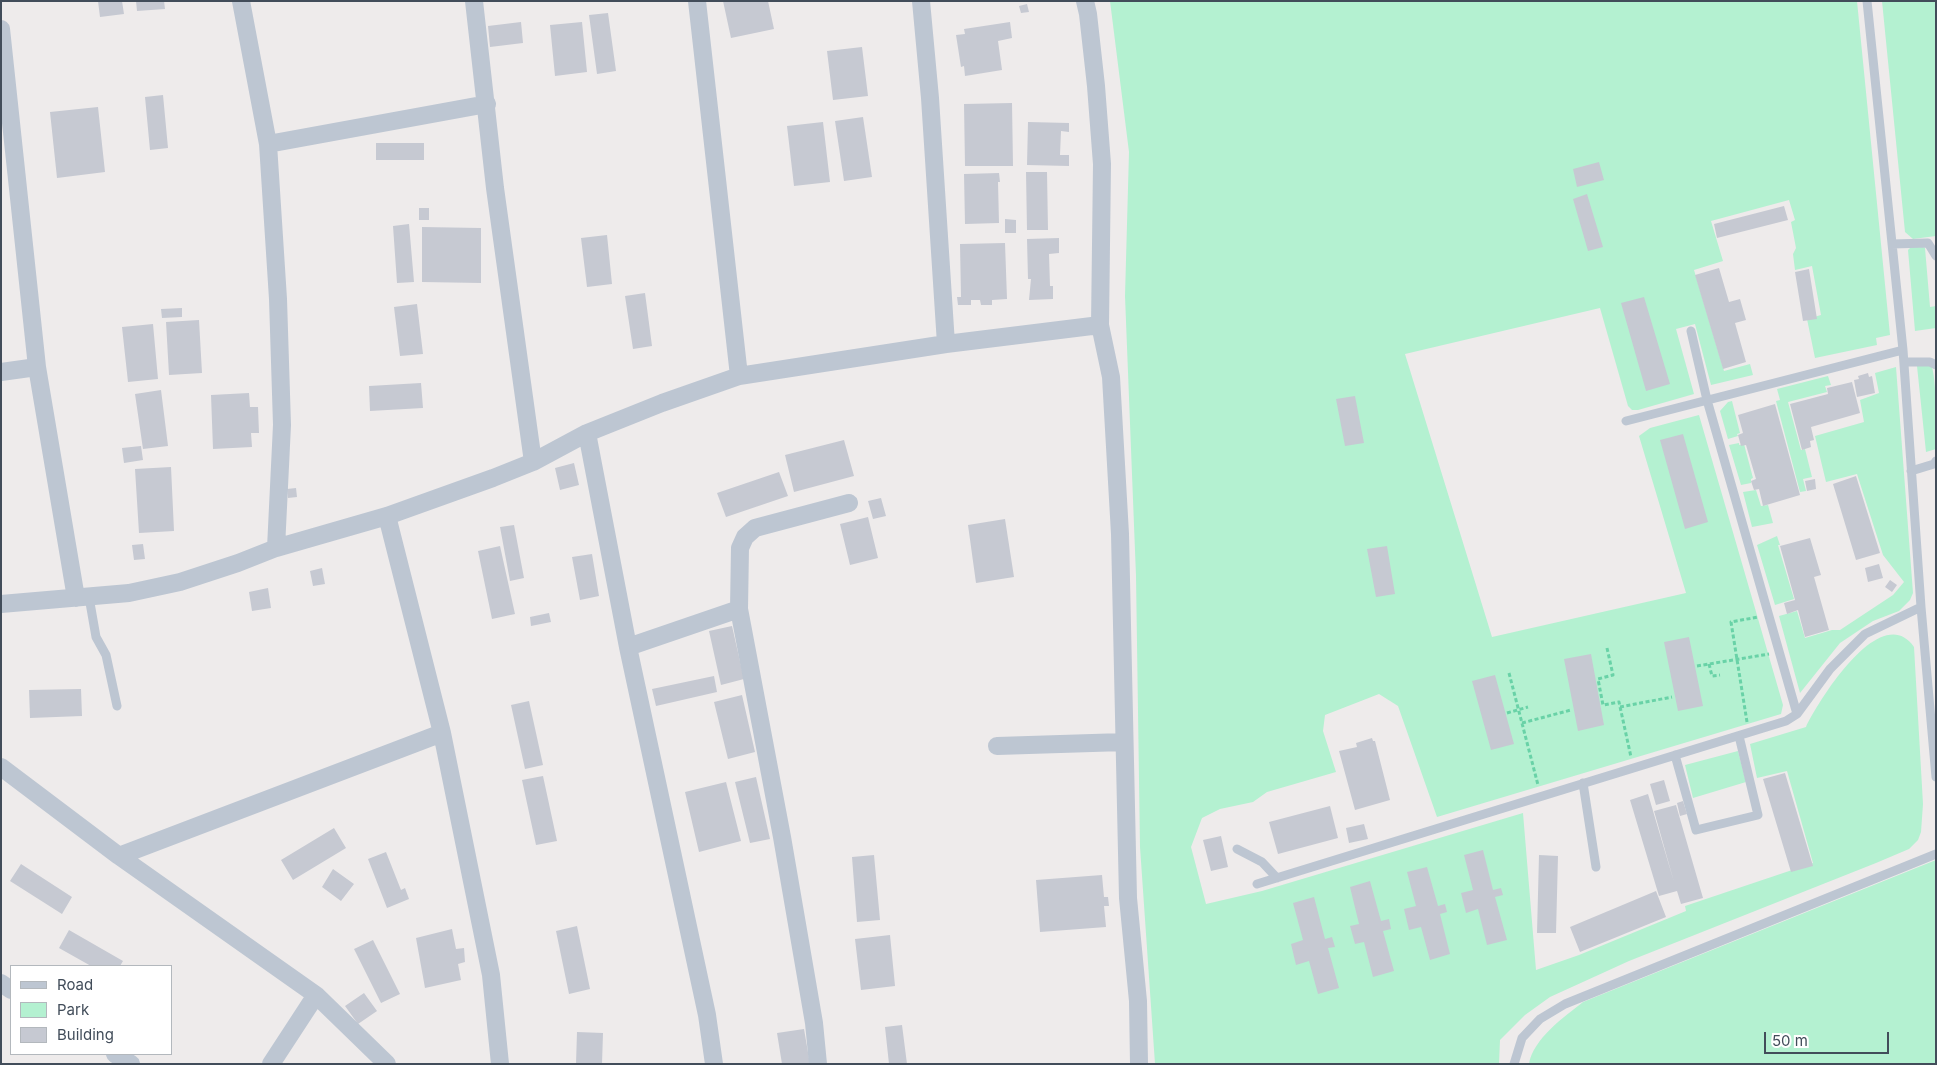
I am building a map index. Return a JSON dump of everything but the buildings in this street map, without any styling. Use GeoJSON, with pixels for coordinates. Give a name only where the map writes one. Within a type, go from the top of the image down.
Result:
{"type":"FeatureCollection","features":[{"type":"Feature","properties":{"kind":"street"},"geometry":{"type":"LineString","coordinates":[[241,1],[268,144],[278,299],[282,426],[276,548]]}},
{"type":"Feature","properties":{"kind":"street"},"geometry":{"type":"LineString","coordinates":[[474,1],[495,188],[533,462]]}},
{"type":"Feature","properties":{"kind":"street"},"geometry":{"type":"LineString","coordinates":[[697,1],[739,376]]}},
{"type":"Feature","properties":{"kind":"street"},"geometry":{"type":"LineString","coordinates":[[921,1],[930,98],[946,344]]}},
{"type":"Feature","properties":{"kind":"street"},"geometry":{"type":"LineString","coordinates":[[1084,1],[1088,14],[1095,77],[1102,164],[1100,325],[1111,377],[1120,534],[1128,898],[1138,1001],[1139,1064]]}},
{"type":"Feature","properties":{"kind":"street"},"geometry":{"type":"LineString","coordinates":[[1,29],[37,367],[83,597]]}},
{"type":"Feature","properties":{"kind":"street"},"geometry":{"type":"LineString","coordinates":[[268,144],[487,104]]}},
{"type":"Feature","properties":{"kind":"street"},"geometry":{"type":"LineString","coordinates":[[1,604],[129,593],[180,582],[276,548],[387,516],[533,462],[587,433],[662,403],[739,376],[946,344],[1100,325]]}},
{"type":"Feature","properties":{"kind":"street"},"geometry":{"type":"LineString","coordinates":[[1,372],[37,367]]}},
{"type":"Feature","properties":{"kind":"street"},"geometry":{"type":"LineString","coordinates":[[587,433],[628,647],[707,1015],[714,1064]]}},
{"type":"Feature","properties":{"kind":"street"},"geometry":{"type":"LineString","coordinates":[[818,1064],[814,1023],[782,837],[739,609],[738,562],[740,548],[745,537],[755,528],[849,503]]}},
{"type":"Feature","properties":{"kind":"street"},"geometry":{"type":"LineString","coordinates":[[387,516],[442,733],[491,975],[500,1064]]}},
{"type":"Feature","properties":{"kind":"street"},"geometry":{"type":"LineString","coordinates":[[628,647],[739,609]]}},
{"type":"Feature","properties":{"kind":"street"},"geometry":{"type":"LineString","coordinates":[[118,856],[442,733]]}},
{"type":"Feature","properties":{"kind":"street"},"geometry":{"type":"LineString","coordinates":[[997,746],[1124,742]]}},
{"type":"Feature","properties":{"kind":"street"},"geometry":{"type":"LineString","coordinates":[[1,767],[118,856],[272,963],[316,996],[387,1064]]}},
{"type":"Feature","properties":{"kind":"street"},"geometry":{"type":"LineString","coordinates":[[271,1064],[316,996]]}},
{"type":"Feature","properties":{"kind":"street"},"geometry":{"type":"LineString","coordinates":[[117,1055],[131,1064]]}},
{"type":"Feature","properties":{"kind":"lane"},"geometry":{"type":"LineString","coordinates":[[1867,1],[1903,350],[1920,606],[1936,777]]}},
{"type":"Feature","properties":{"kind":"lane"},"geometry":{"type":"LineString","coordinates":[[1892,244],[1928,243],[1936,256]]}},
{"type":"Feature","properties":{"kind":"lane"},"geometry":{"type":"LineString","coordinates":[[1691,331],[1707,400],[1797,714]]}},
{"type":"Feature","properties":{"kind":"lane"},"geometry":{"type":"LineString","coordinates":[[1626,421],[1903,350]]}},
{"type":"Feature","properties":{"kind":"lane"},"geometry":{"type":"LineString","coordinates":[[1904,362],[1930,362],[1936,365]]}},
{"type":"Feature","properties":{"kind":"lane"},"geometry":{"type":"LineString","coordinates":[[1911,471],[1934,464],[1936,461]]}},
{"type":"Feature","properties":{"kind":"lane"},"geometry":{"type":"LineString","coordinates":[[83,597],[96,637],[106,655],[117,706]]}},
{"type":"Feature","properties":{"kind":"lane"},"geometry":{"type":"LineString","coordinates":[[1257,884],[1786,721],[1797,714],[1830,669],[1865,634],[1920,606]]}},
{"type":"Feature","properties":{"kind":"lane"},"geometry":{"type":"LineString","coordinates":[[1675,755],[1696,830],[1758,815],[1739,736]]}},
{"type":"Feature","properties":{"kind":"lane"},"geometry":{"type":"LineString","coordinates":[[1583,783],[1596,867]]}},
{"type":"Feature","properties":{"kind":"lane"},"geometry":{"type":"LineString","coordinates":[[1237,849],[1262,862],[1277,878]]}},
{"type":"Feature","properties":{"kind":"lane"},"geometry":{"type":"LineString","coordinates":[[1514,1064],[1522,1038],[1540,1019],[1565,1004],[1936,854]]}},
{"type":"Feature","properties":{"kind":"path"},"geometry":{"type":"LineString","coordinates":[[1749,733],[1731,622],[1768,614]]}},
{"type":"Feature","properties":{"kind":"path"},"geometry":{"type":"LineString","coordinates":[[1608,648],[1613,675],[1598,679],[1603,705],[1619,702],[1634,767]]}},
{"type":"Feature","properties":{"kind":"path"},"geometry":{"type":"LineString","coordinates":[[1697,666],[1779,652]]}},
{"type":"Feature","properties":{"kind":"path"},"geometry":{"type":"LineString","coordinates":[[1709,664],[1712,676],[1720,675]]}},
{"type":"Feature","properties":{"kind":"path"},"geometry":{"type":"LineString","coordinates":[[1509,673],[1541,796]]}},
{"type":"Feature","properties":{"kind":"path"},"geometry":{"type":"LineString","coordinates":[[1620,707],[1672,697]]}},
{"type":"Feature","properties":{"kind":"path"},"geometry":{"type":"LineString","coordinates":[[1507,713],[1528,707]]}},
{"type":"Feature","properties":{"kind":"path"},"geometry":{"type":"LineString","coordinates":[[1522,723],[1571,710]]}},
{"type":"Feature","properties":{"kind":"green space"},"geometry":{"type":"Polygon","coordinates":[[[1110,1],[1857,1],[1890,335],[1876,338],[1877,345],[1815,358],[1807,319],[1821,315],[1812,266],[1795,270],[1793,254],[1796,248],[1791,222],[1795,220],[1789,200],[1711,221],[1723,261],[1694,270],[1724,371],[1750,364],[1753,375],[1711,385],[1695,324],[1676,329],[1694,394],[1632,410],[1628,406],[1600,308],[1405,354],[1492,637],[1686,593],[1639,436],[1650,428],[1699,415],[1783,705],[1781,714],[1437,817],[1398,706],[1379,694],[1325,715],[1323,731],[1336,772],[1267,792],[1253,802],[1220,809],[1202,818],[1191,847],[1206,904],[1262,891],[1523,813],[1536,970],[1579,955],[1686,911],[1685,906],[1813,863],[1787,771],[1757,778],[1750,744],[1806,727],[1824,696],[1852,659],[1869,645],[1885,636],[1900,636],[1914,647],[1923,804],[1921,832],[1918,840],[1909,849],[1629,961],[1550,997],[1525,1015],[1500,1040],[1499,1064],[1155,1064],[1140,847],[1136,576],[1125,296],[1129,152],[1110,1]]]}},
{"type":"Feature","properties":{"kind":"green space"},"geometry":{"type":"Polygon","coordinates":[[[1882,1],[1936,1],[1936,236],[1913,239],[1905,232],[1882,1]]]}},
{"type":"Feature","properties":{"kind":"green space"},"geometry":{"type":"Polygon","coordinates":[[[1919,245],[1925,248],[1930,307],[1936,306],[1936,328],[1915,331],[1908,250],[1912,246],[1919,245]]]}},
{"type":"Feature","properties":{"kind":"green space"},"geometry":{"type":"Polygon","coordinates":[[[1924,364],[1932,367],[1936,407],[1936,449],[1926,452],[1917,366],[1924,364]]]}},
{"type":"Feature","properties":{"kind":"green space"},"geometry":{"type":"Polygon","coordinates":[[[1896,367],[1913,593],[1910,600],[1899,611],[1873,621],[1840,643],[1800,693],[1779,616],[1797,611],[1805,638],[1832,630],[1840,630],[1893,595],[1904,582],[1883,555],[1857,474],[1826,482],[1815,436],[1864,422],[1860,400],[1879,393],[1875,373],[1896,367]]]}},
{"type":"Feature","properties":{"kind":"green space"},"geometry":{"type":"Polygon","coordinates":[[[1828,376],[1831,385],[1825,386],[1827,392],[1788,402],[1801,450],[1805,449],[1812,477],[1803,479],[1806,491],[1800,492],[1776,401],[1780,400],[1777,389],[1828,376]]]}},
{"type":"Feature","properties":{"kind":"green space"},"geometry":{"type":"Polygon","coordinates":[[[1732,401],[1740,433],[1737,434],[1738,436],[1728,439],[1720,411],[1728,402],[1732,401]]]}},
{"type":"Feature","properties":{"kind":"green space"},"geometry":{"type":"Polygon","coordinates":[[[1739,443],[1739,445],[1744,444],[1753,478],[1751,483],[1741,485],[1729,445],[1739,443]]]}},
{"type":"Feature","properties":{"kind":"green space"},"geometry":{"type":"Polygon","coordinates":[[[1756,490],[1761,506],[1768,505],[1773,523],[1752,527],[1743,492],[1756,490]]]}},
{"type":"Feature","properties":{"kind":"green space"},"geometry":{"type":"Polygon","coordinates":[[[1777,536],[1794,599],[1775,605],[1757,545],[1777,536]]]}},
{"type":"Feature","properties":{"kind":"green space"},"geometry":{"type":"Polygon","coordinates":[[[1738,751],[1746,782],[1693,798],[1685,765],[1738,751]]]}},
{"type":"Feature","properties":{"kind":"green space"},"geometry":{"type":"Polygon","coordinates":[[[1936,860],[1936,1064],[1529,1064],[1536,1046],[1543,1037],[1583,1002],[1936,860]]]}}]}
